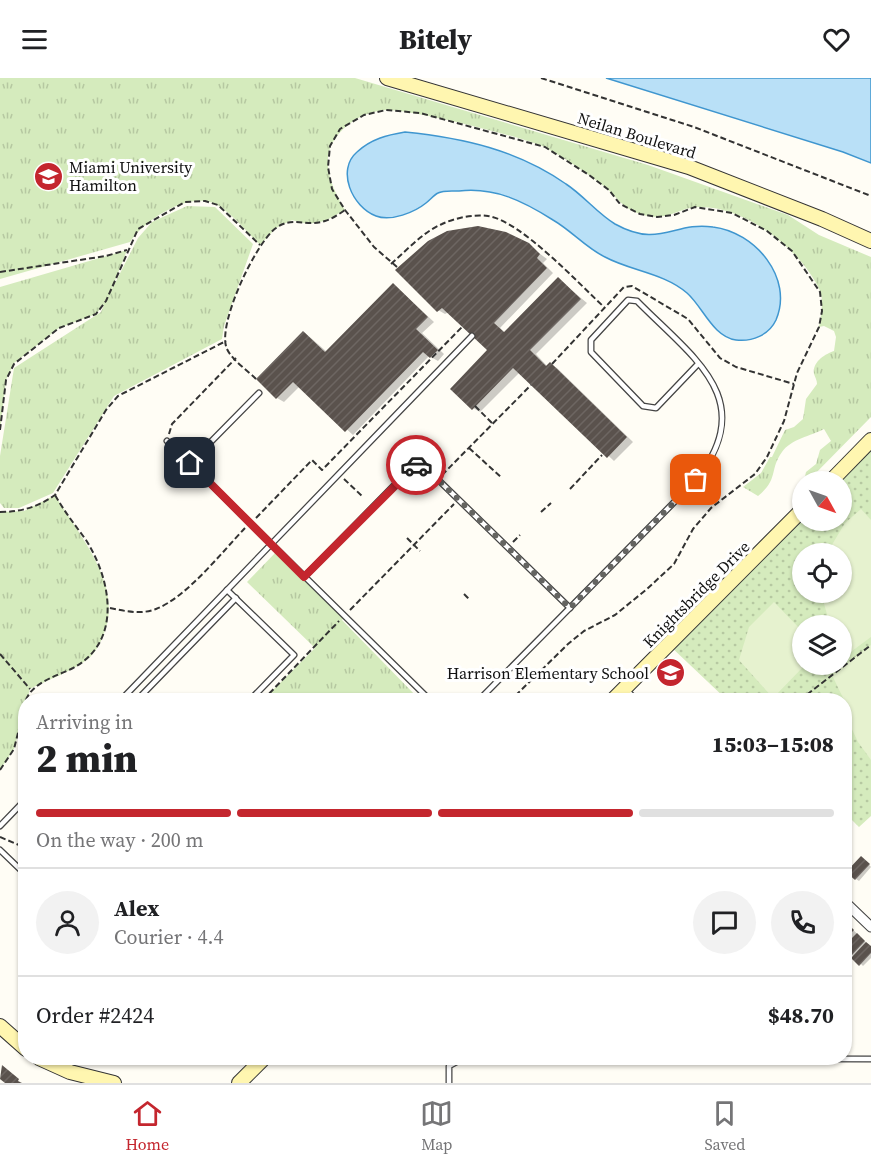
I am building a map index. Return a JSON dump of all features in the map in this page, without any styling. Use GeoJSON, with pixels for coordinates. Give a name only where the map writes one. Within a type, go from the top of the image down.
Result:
{"type":"FeatureCollection","features":[{"type":"Feature","properties":{"kind":"street","name":"Neilan Boulevard"},"geometry":{"type":"LineString","coordinates":[[387,78],[689,167],[822,219],[871,241]]}},
{"type":"Feature","properties":{"kind":"street"},"geometry":{"type":"LineString","coordinates":[[841,471],[871,440]]}},
{"type":"Feature","properties":{"kind":"street","name":"Knightsbridge Drive"},"geometry":{"type":"LineString","coordinates":[[621,693],[792,520]]}},
{"type":"Feature","properties":{"kind":"street"},"geometry":{"type":"LineString","coordinates":[[852,909],[871,927]]}},
{"type":"Feature","properties":{"kind":"street"},"geometry":{"type":"LineString","coordinates":[[0,1026],[18,1042]]}},
{"type":"Feature","properties":{"kind":"street"},"geometry":{"type":"LineString","coordinates":[[54,1065],[70,1072],[114,1083]]}},
{"type":"Feature","properties":{"kind":"street"},"geometry":{"type":"LineString","coordinates":[[239,1083],[257,1065]]}},
{"type":"Feature","properties":{"kind":"lane"},"geometry":{"type":"LineString","coordinates":[[486,693],[696,480],[710,462],[724,426],[723,407],[716,388],[698,364],[637,301],[628,300],[591,340],[591,352],[643,406],[656,408],[698,364]]}},
{"type":"Feature","properties":{"kind":"lane"},"geometry":{"type":"LineString","coordinates":[[127,693],[472,336]]}},
{"type":"Feature","properties":{"kind":"lane"},"geometry":{"type":"LineString","coordinates":[[190,463],[259,393]]}},
{"type":"Feature","properties":{"kind":"lane"},"geometry":{"type":"LineString","coordinates":[[167,441],[423,693]]}},
{"type":"Feature","properties":{"kind":"lane"},"geometry":{"type":"LineString","coordinates":[[304,577],[414,465],[423,465],[570,608]]}},
{"type":"Feature","properties":{"kind":"lane"},"geometry":{"type":"LineString","coordinates":[[227,590],[294,655],[257,693]]}},
{"type":"Feature","properties":{"kind":"lane"},"geometry":{"type":"LineString","coordinates":[[144,693],[236,598]]}},
{"type":"Feature","properties":{"kind":"lane"},"geometry":{"type":"LineString","coordinates":[[625,689],[629,693]]}},
{"type":"Feature","properties":{"kind":"lane"},"geometry":{"type":"LineString","coordinates":[[0,826],[18,807]]}},
{"type":"Feature","properties":{"kind":"lane"},"geometry":{"type":"LineString","coordinates":[[0,850],[18,867]]}},
{"type":"Feature","properties":{"kind":"lane"},"geometry":{"type":"LineString","coordinates":[[852,1059],[871,1059]]}},
{"type":"Feature","properties":{"kind":"lane"},"geometry":{"type":"LineString","coordinates":[[449,1083],[451,1065]]}},
{"type":"Feature","properties":{"kind":"path"},"geometry":{"type":"LineString","coordinates":[[541,78],[694,127],[871,196]]}},
{"type":"Feature","properties":{"kind":"path"},"geometry":{"type":"LineString","coordinates":[[0,430],[6,380],[14,363],[59,328],[96,314],[106,301],[127,249],[138,230],[159,214],[185,202],[205,201],[218,205],[260,245]]}},
{"type":"Feature","properties":{"kind":"path"},"geometry":{"type":"LineString","coordinates":[[256,379],[227,349],[226,341],[230,316],[245,274],[260,245],[276,228],[292,220],[308,224],[326,221],[345,210]]}},
{"type":"Feature","properties":{"kind":"path"},"geometry":{"type":"LineString","coordinates":[[392,264],[441,224],[466,216],[488,216],[511,225],[530,239],[604,307]]}},
{"type":"Feature","properties":{"kind":"path"},"geometry":{"type":"LineString","coordinates":[[0,272],[106,256],[127,249]]}},
{"type":"Feature","properties":{"kind":"path"},"geometry":{"type":"LineString","coordinates":[[110,608],[134,613],[156,609],[191,583],[312,460],[322,470],[462,327]]}},
{"type":"Feature","properties":{"kind":"path"},"geometry":{"type":"LineString","coordinates":[[0,508],[2,512],[24,511],[44,503],[55,495],[106,410],[118,396],[226,341]]}},
{"type":"Feature","properties":{"kind":"path"},"geometry":{"type":"LineString","coordinates":[[167,441],[172,424],[236,358]]}},
{"type":"Feature","properties":{"kind":"path"},"geometry":{"type":"LineString","coordinates":[[438,479],[531,385]]}},
{"type":"Feature","properties":{"kind":"path"},"geometry":{"type":"LineString","coordinates":[[475,406],[492,423]]}},
{"type":"Feature","properties":{"kind":"path"},"geometry":{"type":"LineString","coordinates":[[468,447],[502,478]]}},
{"type":"Feature","properties":{"kind":"path"},"geometry":{"type":"LineString","coordinates":[[570,489],[602,455]]}},
{"type":"Feature","properties":{"kind":"path"},"geometry":{"type":"LineString","coordinates":[[327,464],[333,469]]}},
{"type":"Feature","properties":{"kind":"path"},"geometry":{"type":"LineString","coordinates":[[344,479],[362,496]]}},
{"type":"Feature","properties":{"kind":"path"},"geometry":{"type":"LineString","coordinates":[[29,693],[30,689],[89,658],[100,644],[108,625],[110,608],[102,577],[87,542],[55,495]]}},
{"type":"Feature","properties":{"kind":"path"},"geometry":{"type":"LineString","coordinates":[[542,513],[551,503]]}},
{"type":"Feature","properties":{"kind":"path"},"geometry":{"type":"LineString","coordinates":[[350,610],[454,504]]}},
{"type":"Feature","properties":{"kind":"path"},"geometry":{"type":"LineString","coordinates":[[513,542],[520,535]]}},
{"type":"Feature","properties":{"kind":"path"},"geometry":{"type":"LineString","coordinates":[[407,538],[420,551]]}},
{"type":"Feature","properties":{"kind":"path"},"geometry":{"type":"LineString","coordinates":[[464,594],[470,600]]}},
{"type":"Feature","properties":{"kind":"path"},"geometry":{"type":"LineString","coordinates":[[270,693],[341,619]]}},
{"type":"Feature","properties":{"kind":"path"},"geometry":{"type":"LineString","coordinates":[[809,693],[871,645]]}},
{"type":"Feature","properties":{"kind":"path"},"geometry":{"type":"LineString","coordinates":[[0,654],[30,689]]}},
{"type":"Feature","properties":{"kind":"path"},"geometry":{"type":"LineString","coordinates":[[0,770],[9,760],[18,733]]}},
{"type":"Feature","properties":{"kind":"path"},"geometry":{"type":"LineString","coordinates":[[0,837],[18,845]]}},
{"type":"Feature","properties":{"kind":"green space"},"geometry":{"type":"Polygon","coordinates":[[[0,78],[355,78],[648,165],[788,215],[819,235],[871,257],[871,417],[818,471],[807,471],[816,464],[820,450],[831,441],[824,429],[796,441],[782,452],[769,484],[758,496],[743,487],[761,473],[772,457],[785,430],[794,427],[803,419],[806,399],[817,384],[814,374],[815,366],[823,356],[834,351],[836,337],[834,331],[824,326],[819,327],[822,304],[820,291],[800,260],[770,233],[734,214],[716,208],[698,207],[657,217],[640,214],[624,206],[605,187],[584,172],[537,144],[494,131],[417,114],[385,110],[369,113],[348,124],[337,136],[329,150],[328,168],[333,186],[345,210],[325,221],[308,224],[292,220],[276,228],[260,245],[219,206],[208,201],[196,201],[170,209],[157,216],[130,242],[0,279],[0,78]]]}},
{"type":"Feature","properties":{"kind":"green space"},"geometry":{"type":"Polygon","coordinates":[[[187,206],[215,207],[253,244],[224,326],[222,339],[114,396],[53,493],[19,508],[4,508],[0,503],[0,456],[14,368],[101,312],[104,305],[96,314],[59,328],[14,363],[6,380],[0,430],[0,287],[127,250],[111,291],[138,238],[152,222],[187,206]]]}},
{"type":"Feature","properties":{"kind":"green space"},"geometry":{"type":"Polygon","coordinates":[[[871,440],[871,816],[859,827],[852,820],[852,693],[720,693],[669,645],[792,520],[792,531],[852,531],[852,471],[840,471],[871,440]]]}},
{"type":"Feature","properties":{"kind":"green space"},"geometry":{"type":"Polygon","coordinates":[[[55,495],[87,544],[104,580],[108,599],[108,617],[103,636],[95,652],[88,659],[67,672],[30,689],[29,693],[18,693],[18,734],[14,749],[0,770],[0,512],[24,511],[55,495]]]}},
{"type":"Feature","properties":{"kind":"green space"},"geometry":{"type":"Polygon","coordinates":[[[861,509],[871,520],[871,637],[852,651],[852,615],[827,615],[824,603],[852,603],[852,543],[833,543],[840,531],[852,531],[852,517],[861,509]]]}},
{"type":"Feature","properties":{"kind":"green space"},"geometry":{"type":"Polygon","coordinates":[[[278,550],[345,616],[342,620],[413,693],[270,693],[315,648],[247,582],[278,550]]]}},
{"type":"Feature","properties":{"kind":"green space"},"geometry":{"type":"Polygon","coordinates":[[[774,602],[792,621],[792,675],[795,675],[778,693],[769,693],[739,660],[749,627],[774,602]]]}},
{"type":"Feature","properties":{"kind":"green space"},"geometry":{"type":"Polygon","coordinates":[[[871,645],[871,760],[852,729],[852,693],[841,693],[832,675],[852,675],[852,660],[871,645]]]}},
{"type":"Feature","properties":{"kind":"water"},"geometry":{"type":"Polygon","coordinates":[[[606,78],[871,78],[871,163],[843,152],[606,78]]]}},
{"type":"Feature","properties":{"kind":"water"},"geometry":{"type":"Polygon","coordinates":[[[405,132],[469,142],[528,162],[566,184],[609,220],[631,231],[656,234],[699,226],[729,231],[743,238],[767,260],[775,273],[780,288],[780,304],[776,320],[769,330],[754,339],[728,338],[715,328],[693,299],[678,286],[605,257],[542,213],[520,201],[497,193],[472,190],[443,191],[409,213],[389,218],[376,216],[360,205],[354,197],[347,178],[348,168],[357,152],[368,144],[386,136],[405,132]]]}},
{"type":"Feature","properties":{"kind":"building"},"geometry":{"type":"Polygon","coordinates":[[[478,226],[506,232],[529,243],[540,254],[537,258],[547,268],[494,323],[504,332],[558,277],[581,299],[530,350],[546,366],[550,362],[627,437],[607,458],[513,368],[472,410],[450,389],[487,350],[442,308],[437,312],[395,270],[428,241],[447,231],[478,226]]]}},
{"type":"Feature","properties":{"kind":"building"},"geometry":{"type":"Polygon","coordinates":[[[393,283],[428,317],[416,329],[438,350],[430,358],[423,352],[345,432],[293,382],[276,399],[256,379],[303,331],[325,352],[393,283]]]}},
{"type":"Feature","properties":{"kind":"building"},"geometry":{"type":"Polygon","coordinates":[[[861,856],[870,864],[855,880],[852,877],[852,866],[861,856]]]}},
{"type":"Feature","properties":{"kind":"building"},"geometry":{"type":"Polygon","coordinates":[[[857,933],[865,941],[852,955],[852,938],[857,933]]]}},
{"type":"Feature","properties":{"kind":"building"},"geometry":{"type":"Polygon","coordinates":[[[866,942],[871,946],[871,953],[859,966],[852,957],[866,942]]]}},
{"type":"Feature","properties":{"kind":"building"},"geometry":{"type":"Polygon","coordinates":[[[2,1065],[22,1083],[5,1083],[0,1079],[2,1065]]]}},
{"type":"Feature","properties":{"kind":"way so far"},"geometry":{"type":"LineString","coordinates":[[416,465],[423,465],[570,608],[696,480]]}},
{"type":"Feature","properties":{"kind":"place","name":"Miami University Hamilton"},"geometry":{"type":"Point","coordinates":[48,176]}},
{"type":"Feature","properties":{"kind":"place","name":"Harrison Elementary School"},"geometry":{"type":"Point","coordinates":[670,673]}},
{"type":"Feature","properties":{"kind":"route"},"geometry":{"type":"LineString","coordinates":[[190,463],[304,577],[416,465]]}}]}
